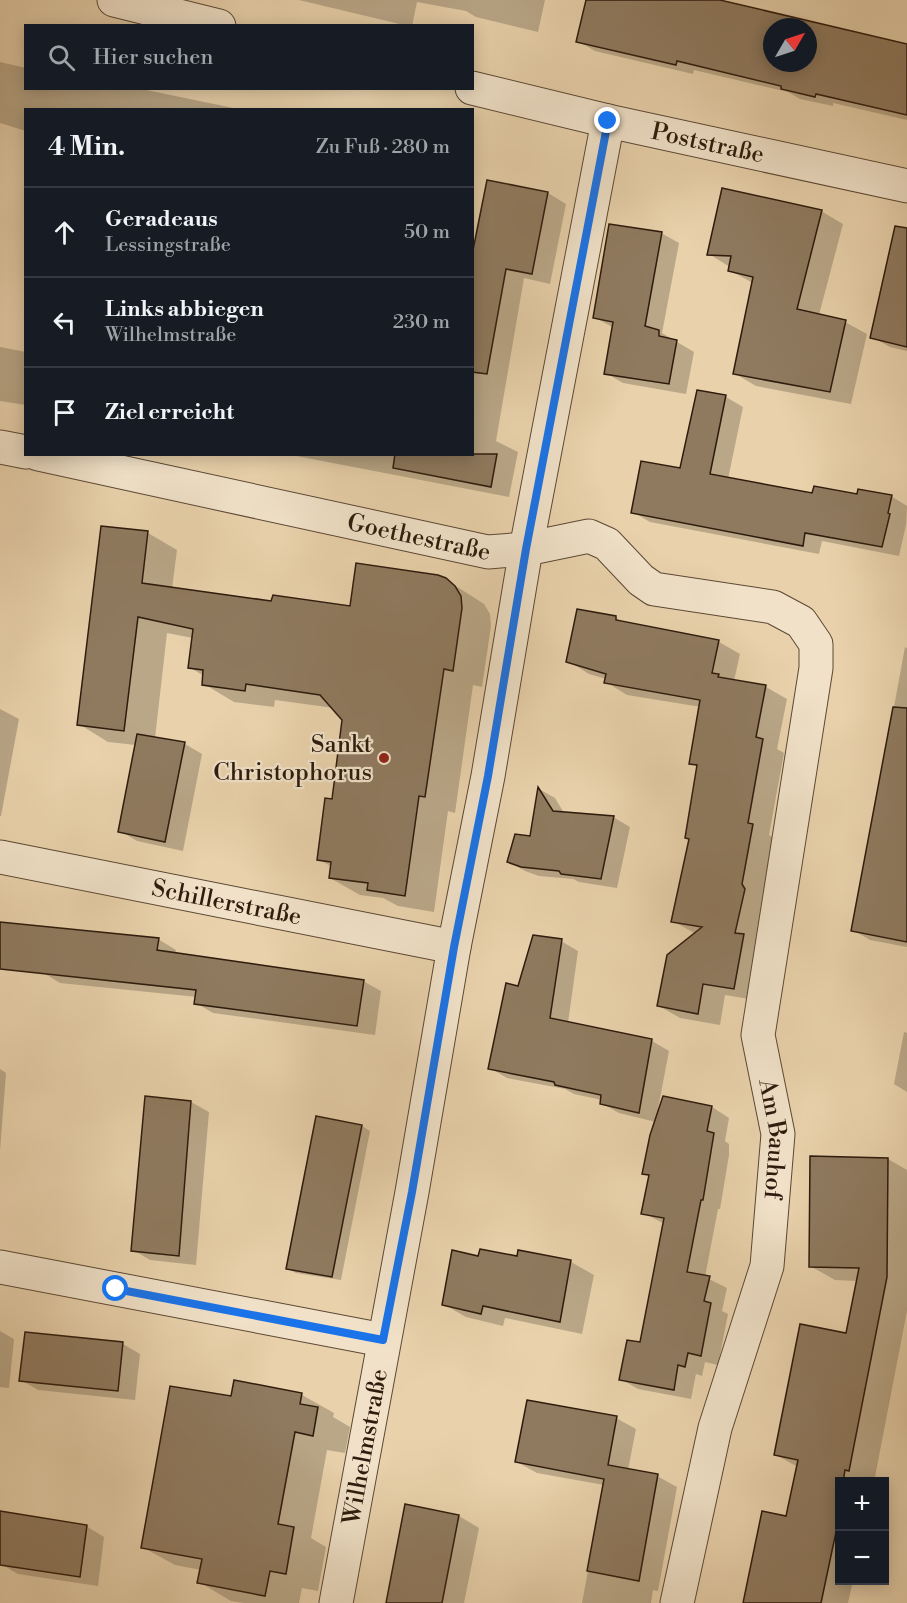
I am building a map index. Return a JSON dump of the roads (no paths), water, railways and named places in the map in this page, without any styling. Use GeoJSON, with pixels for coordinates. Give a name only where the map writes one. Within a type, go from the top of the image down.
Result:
{"type":"FeatureCollection","features":[{"type":"Feature","properties":{"kind":"street"},"geometry":{"type":"LineString","coordinates":[[114,0],[211,24]]}},
{"type":"Feature","properties":{"kind":"street","name":"Poststraße"},"geometry":{"type":"LineString","coordinates":[[474,88],[608,121],[907,186]]}},
{"type":"Feature","properties":{"kind":"street","name":"Wilhelmstraße"},"geometry":{"type":"LineString","coordinates":[[336,1603],[412,1192],[454,947],[492,754],[526,549],[608,121]]}},
{"type":"Feature","properties":{"kind":"street"},"geometry":{"type":"LineString","coordinates":[[0,447],[24,452]]}},
{"type":"Feature","properties":{"kind":"street","name":"Goethestraße"},"geometry":{"type":"LineString","coordinates":[[48,456],[488,552],[526,549],[589,536],[607,544],[641,580],[654,589],[773,607],[801,622],[816,644],[816,668]]}},
{"type":"Feature","properties":{"kind":"street","name":"Am Bauhof"},"geometry":{"type":"LineString","coordinates":[[677,1603],[715,1428],[767,1266],[778,1134],[758,1035],[816,668]]}},
{"type":"Feature","properties":{"kind":"street","name":"Schillerstraße"},"geometry":{"type":"LineString","coordinates":[[0,857],[454,947]]}},
{"type":"Feature","properties":{"kind":"street"},"geometry":{"type":"LineString","coordinates":[[0,1267],[383,1340]]}},
{"type":"Feature","properties":{"kind":"place","name":"Sankt Christophorus"},"geometry":{"type":"Point","coordinates":[384,758]}}]}
